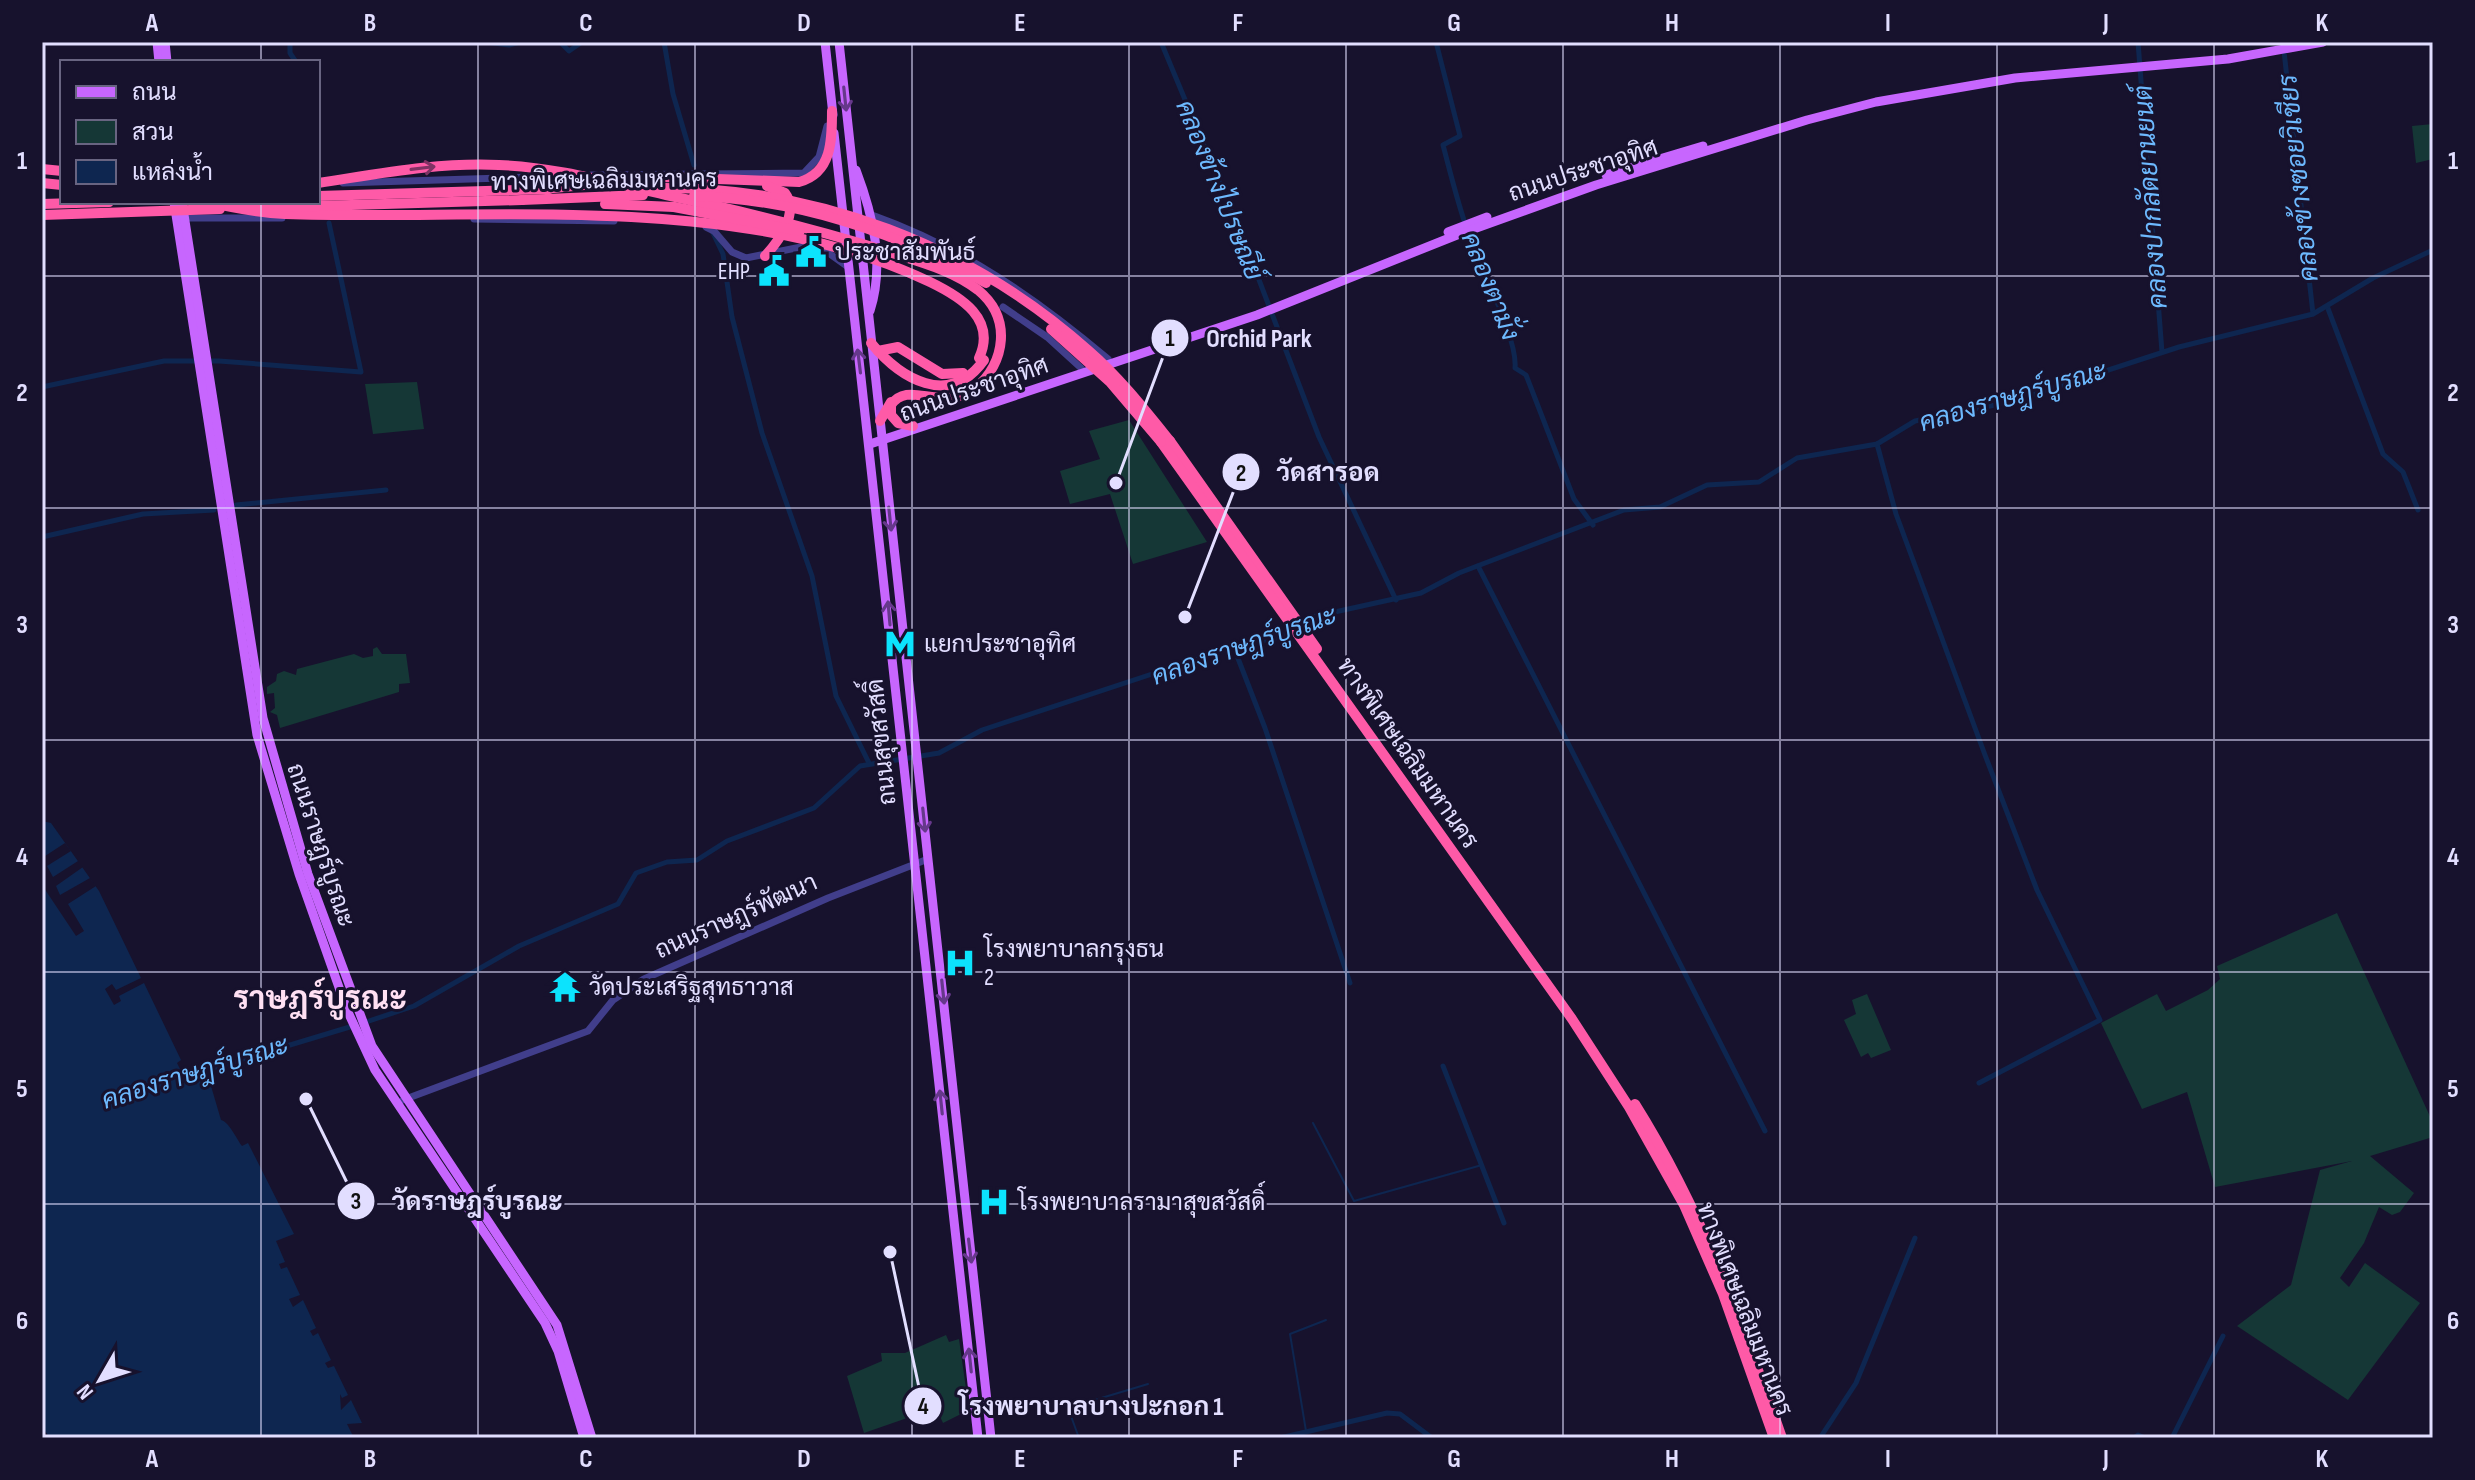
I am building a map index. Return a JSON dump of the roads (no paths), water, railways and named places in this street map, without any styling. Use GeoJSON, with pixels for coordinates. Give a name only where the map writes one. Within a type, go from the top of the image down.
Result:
{"type":"FeatureCollection","features":[{"type":"Feature","properties":{"kind":"highway"},"geometry":{"type":"LineString","coordinates":[[543,189],[665,177],[793,183],[813,177],[823,166],[829,152],[832,106]]}},
{"type":"Feature","properties":{"kind":"highway"},"geometry":{"type":"LineString","coordinates":[[320,184],[439,166],[514,166],[582,177],[824,231],[936,268],[984,296],[999,320],[1002,343],[996,366],[975,389],[948,400],[910,393],[895,398],[880,421]]}},
{"type":"Feature","properties":{"kind":"highway"},"geometry":{"type":"LineString","coordinates":[[750,181],[785,193],[790,202],[782,236],[765,256]]}},
{"type":"Feature","properties":{"kind":"highway","name":"ทางพิเศษเฉลิมมหานคร"},"geometry":{"type":"LineString","coordinates":[[320,203],[522,195],[543,189],[701,196],[775,205],[855,224],[915,247],[973,276],[1022,307],[1110,382],[1161,442],[1572,1019],[1629,1107],[1703,1247],[1774,1438]]}},
{"type":"Feature","properties":{"kind":"highway","name":"ทางพิเศษเฉลิมมหานคร"},"geometry":{"type":"LineString","coordinates":[[320,196],[522,195],[563,199],[718,190],[786,199],[899,233],[954,258],[1014,293],[1088,350],[1121,382],[1188,467],[1570,1006],[1648,1124],[1690,1203],[1726,1282],[1782,1438]]}},
{"type":"Feature","properties":{"kind":"highway"},"geometry":{"type":"LineString","coordinates":[[563,199],[674,207],[807,233],[935,277],[965,294],[980,308],[990,337],[981,359],[964,379],[930,384],[899,372],[875,347]]}},
{"type":"Feature","properties":{"kind":"highway"},"geometry":{"type":"LineString","coordinates":[[220,204],[281,214],[631,218],[815,240],[910,273],[965,302],[982,324],[984,342],[981,359],[964,372],[948,375],[900,347],[875,347]]}},
{"type":"Feature","properties":{"kind":"highway"},"geometry":{"type":"LineString","coordinates":[[238,204],[282,207]]}},
{"type":"Feature","properties":{"kind":"highway","name":"ทางพิเศษเฉลิมมหานคร"},"geometry":{"type":"LineString","coordinates":[[42,215],[306,204]]}},
{"type":"Feature","properties":{"kind":"highway"},"geometry":{"type":"LineString","coordinates":[[895,398],[890,408],[893,418],[913,426]]}},
{"type":"Feature","properties":{"kind":"main road","name":"ถนนสุขสวัสดิ์"},"geometry":{"type":"LineString","coordinates":[[825,42],[978,1438]]}},
{"type":"Feature","properties":{"kind":"main road","name":"ถนนสุขสวัสดิ์"},"geometry":{"type":"LineString","coordinates":[[839,42],[868,319],[875,347],[880,421],[991,1438]]}},
{"type":"Feature","properties":{"kind":"main road","name":"ถนนประชาอุทิศ"},"geometry":{"type":"LineString","coordinates":[[2282,48],[2302,42]]}},
{"type":"Feature","properties":{"kind":"main road","name":"ถนนประชาอุทิศ"},"geometry":{"type":"LineString","coordinates":[[882,438],[1270,308],[1474,225],[1596,185],[1876,102],[2087,67],[2323,42]]}},
{"type":"Feature","properties":{"kind":"main road"},"geometry":{"type":"LineString","coordinates":[[850,156],[872,215],[876,287],[868,319]]}},
{"type":"Feature","properties":{"kind":"main road","name":"ถนนราษฎร์บูรณะ"},"geometry":{"type":"LineString","coordinates":[[174,204],[268,739],[351,1008],[368,1047],[401,1101],[545,1323],[558,1351],[584,1438]]}},
{"type":"Feature","properties":{"kind":"main road","name":"ถนนราษฎร์บูรณะ"},"geometry":{"type":"LineString","coordinates":[[182,204],[202,359]]}},
{"type":"Feature","properties":{"kind":"main road","name":"ถนนประชาอุทิศ"},"geometry":{"type":"LineString","coordinates":[[882,438],[1081,368],[1270,308]]}},
{"type":"Feature","properties":{"kind":"main road"},"geometry":{"type":"LineString","coordinates":[[869,441],[882,438]]}},
{"type":"Feature","properties":{"kind":"main road"},"geometry":{"type":"LineString","coordinates":[[920,927],[935,924]]}},
{"type":"Feature","properties":{"kind":"main road","name":"ถนนราษฎร์บูรณะ"},"geometry":{"type":"LineString","coordinates":[[401,1101],[557,1325],[592,1438]]}},
{"type":"Feature","properties":{"kind":"street"},"geometry":{"type":"LineString","coordinates":[[320,184],[674,172],[804,173],[819,157],[832,106]]}},
{"type":"Feature","properties":{"kind":"street"},"geometry":{"type":"LineString","coordinates":[[872,215],[928,237],[1008,280],[1044,305],[1108,359]]}},
{"type":"Feature","properties":{"kind":"street"},"geometry":{"type":"LineString","coordinates":[[184,218],[676,221],[708,228],[735,255],[753,259],[816,244],[848,267]]}},
{"type":"Feature","properties":{"kind":"street"},"geometry":{"type":"LineString","coordinates":[[1003,307],[1047,337],[1081,368]]}},
{"type":"Feature","properties":{"kind":"street","name":"ถนนราษฎร์พัฒนา"},"geometry":{"type":"LineString","coordinates":[[401,1101],[588,1031],[613,1000],[644,979],[928,859]]}},
{"type":"Feature","properties":{"kind":"water"},"geometry":{"type":"Polygon","coordinates":[[[42,821],[51,823],[99,891],[141,978],[116,990],[112,984],[105,989],[114,1005],[121,1001],[119,996],[144,983],[181,1060],[177,1063],[182,1073],[188,1070],[211,1086],[221,1120],[230,1127],[242,1146],[248,1143],[294,1234],[276,1241],[285,1262],[279,1264],[281,1269],[287,1267],[300,1295],[289,1299],[293,1307],[303,1300],[316,1328],[310,1331],[313,1336],[318,1333],[331,1360],[325,1363],[328,1368],[334,1366],[348,1395],[342,1398],[340,1394],[341,1410],[351,1400],[362,1423],[347,1424],[354,1438],[50,1438],[42,1427],[42,821]]]}},
{"type":"Feature","properties":{"kind":"waterway"},"geometry":{"type":"LineString","coordinates":[[290,42],[290,53],[295,60]]}},
{"type":"Feature","properties":{"kind":"waterway"},"geometry":{"type":"LineString","coordinates":[[486,42],[509,45],[520,42]]}},
{"type":"Feature","properties":{"kind":"waterway"},"geometry":{"type":"LineString","coordinates":[[560,42],[569,51],[582,42]]}},
{"type":"Feature","properties":{"kind":"waterway"},"geometry":{"type":"LineString","coordinates":[[664,42],[673,94],[694,165]]}},
{"type":"Feature","properties":{"kind":"waterway","name":"คลองข้างไปรษณีย์"},"geometry":{"type":"LineString","coordinates":[[1161,42],[1248,251],[1319,437],[1396,600]]}},
{"type":"Feature","properties":{"kind":"waterway","name":"คลองตามั่ง"},"geometry":{"type":"LineString","coordinates":[[1436,42],[1460,136],[1443,145],[1465,224],[1505,321],[1515,368],[1526,375],[1574,499],[1593,525]]}},
{"type":"Feature","properties":{"kind":"waterway","name":"คลองปากลัดยานยนต์"},"geometry":{"type":"LineString","coordinates":[[2138,42],[2162,352]]}},
{"type":"Feature","properties":{"kind":"waterway","name":"คลองข้างซอยวิเชียร"},"geometry":{"type":"LineString","coordinates":[[2283,42],[2313,314]]}},
{"type":"Feature","properties":{"kind":"waterway"},"geometry":{"type":"LineString","coordinates":[[42,387],[164,361],[219,361],[361,372],[329,223]]}},
{"type":"Feature","properties":{"kind":"waterway"},"geometry":{"type":"LineString","coordinates":[[712,231],[723,254],[732,317],[762,433],[812,576],[836,696],[869,763]]}},
{"type":"Feature","properties":{"kind":"waterway","name":"คลองราษฎร์บูรณะ"},"geometry":{"type":"LineString","coordinates":[[363,1023],[414,1006],[519,946],[618,904],[636,873],[667,862],[697,860],[727,841],[814,808],[860,766],[939,753],[982,730],[1234,647],[1281,637],[1312,617],[1421,593],[1459,573],[1624,510],[1660,507],[1707,485],[1759,482],[1797,458],[1877,444],[1915,421],[2010,402],[2179,347],[2313,314],[2373,278],[2433,250]]}},
{"type":"Feature","properties":{"kind":"waterway"},"geometry":{"type":"LineString","coordinates":[[2327,306],[2383,454],[2403,472],[2418,510]]}},
{"type":"Feature","properties":{"kind":"waterway"},"geometry":{"type":"LineString","coordinates":[[1877,444],[1896,514],[2037,890],[2100,1020],[1979,1083]]}},
{"type":"Feature","properties":{"kind":"waterway"},"geometry":{"type":"LineString","coordinates":[[236,505],[386,490]]}},
{"type":"Feature","properties":{"kind":"waterway"},"geometry":{"type":"LineString","coordinates":[[42,537],[143,514],[214,510]]}},
{"type":"Feature","properties":{"kind":"waterway"},"geometry":{"type":"LineString","coordinates":[[1478,566],[1765,1131]]}},
{"type":"Feature","properties":{"kind":"waterway"},"geometry":{"type":"LineString","coordinates":[[1234,648],[1265,728],[1350,983]]}},
{"type":"Feature","properties":{"kind":"waterway","name":"คลองราษฎร์บูรณะ"},"geometry":{"type":"LineString","coordinates":[[187,1076],[353,1026]]}},
{"type":"Feature","properties":{"kind":"waterway"},"geometry":{"type":"LineString","coordinates":[[1443,1066],[1504,1223]]}},
{"type":"Feature","properties":{"kind":"waterway"},"geometry":{"type":"LineString","coordinates":[[1313,1123],[1354,1201],[1482,1165]]}},
{"type":"Feature","properties":{"kind":"waterway"},"geometry":{"type":"LineString","coordinates":[[1820,1438],[1856,1383],[1915,1238]]}},
{"type":"Feature","properties":{"kind":"waterway"},"geometry":{"type":"LineString","coordinates":[[1306,1431],[1290,1334],[1326,1320]]}},
{"type":"Feature","properties":{"kind":"waterway"},"geometry":{"type":"LineString","coordinates":[[2172,1438],[2223,1336]]}},
{"type":"Feature","properties":{"kind":"waterway"},"geometry":{"type":"LineString","coordinates":[[1079,1438],[1068,1408],[1148,1384]]}},
{"type":"Feature","properties":{"kind":"waterway"},"geometry":{"type":"LineString","coordinates":[[1280,1438],[1387,1413],[1400,1414],[1432,1438]]}},
{"type":"Feature","properties":{"kind":"waterway"},"geometry":{"type":"LineString","coordinates":[[2134,1438],[2138,1435],[2145,1438]]}},
{"type":"Feature","properties":{"kind":"place","name":"ประชาสัมพันธ์"},"geometry":{"type":"Point","coordinates":[811,252]}},
{"type":"Feature","properties":{"kind":"place","name":"EHP"},"geometry":{"type":"Point","coordinates":[774,271]}},
{"type":"Feature","properties":{"kind":"place","name":"Orchid Park"},"geometry":{"type":"Point","coordinates":[1116,483]}},
{"type":"Feature","properties":{"kind":"place","name":"วัดสารอด"},"geometry":{"type":"Point","coordinates":[1185,617]}},
{"type":"Feature","properties":{"kind":"place","name":"แยกประชาอุทิศ"},"geometry":{"type":"Point","coordinates":[900,644]}},
{"type":"Feature","properties":{"kind":"place","name":"โรงพยาบาลกรุงธน 2"},"geometry":{"type":"Point","coordinates":[960,963]}},
{"type":"Feature","properties":{"kind":"place","name":"วัดประเสริฐสุทธาวาส"},"geometry":{"type":"Point","coordinates":[565,987]}},
{"type":"Feature","properties":{"kind":"place","name":"วัดราษฎร์บูรณะ"},"geometry":{"type":"Point","coordinates":[306,1099]}},
{"type":"Feature","properties":{"kind":"place","name":"โรงพยาบาลรามาสุขสวัสดิ์"},"geometry":{"type":"Point","coordinates":[994,1202]}},
{"type":"Feature","properties":{"kind":"place","name":"โรงพยาบาลบางปะกอก 1"},"geometry":{"type":"Point","coordinates":[890,1252]}},
{"type":"Feature","properties":{"kind":"district","name":"ราษฎร์บูรณะ"},"geometry":{"type":"Point","coordinates":[320,998]}}]}
